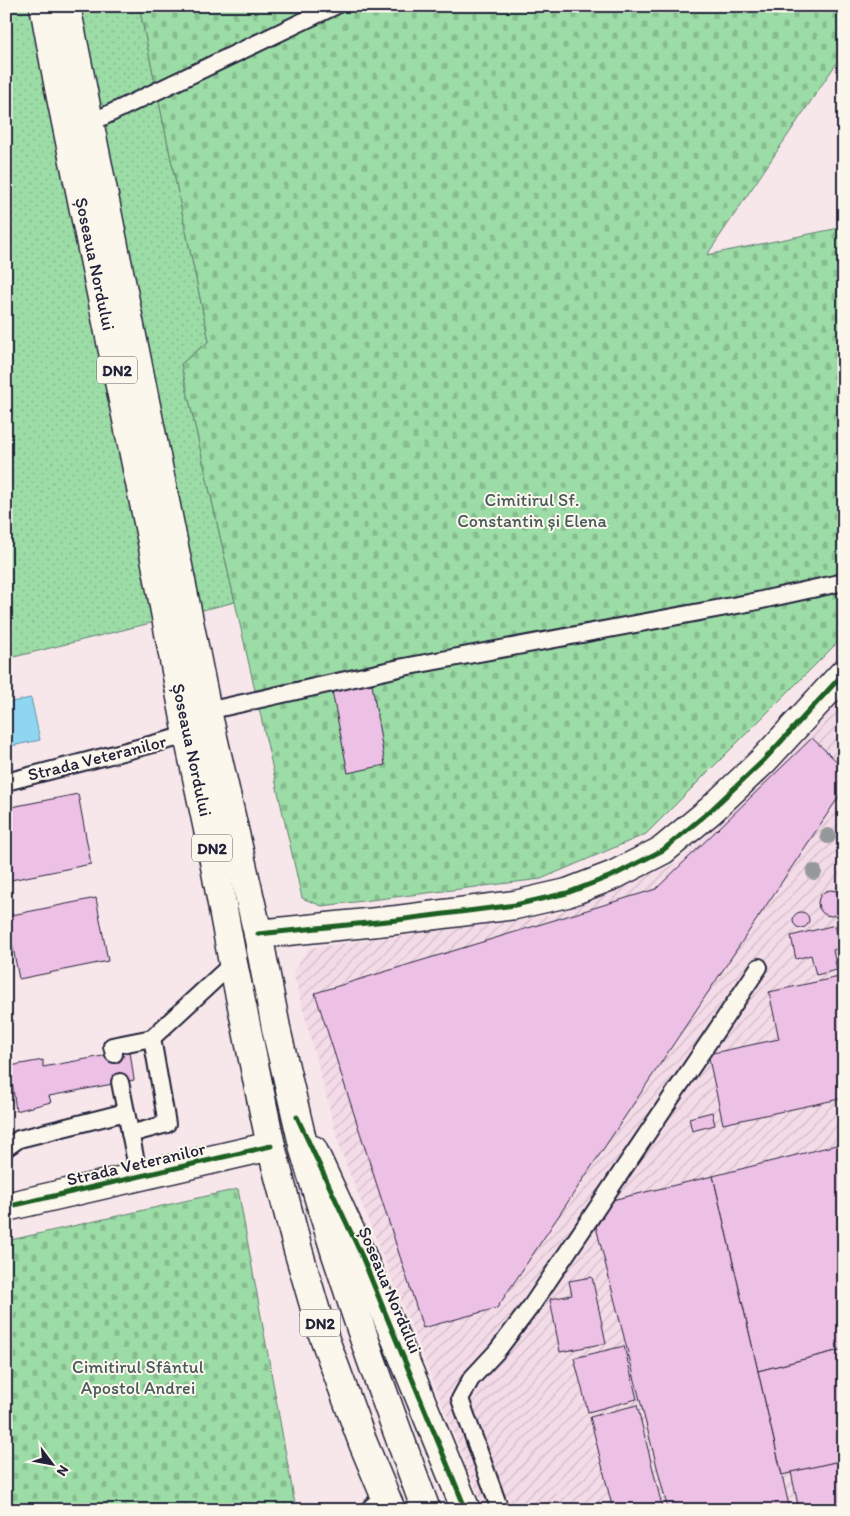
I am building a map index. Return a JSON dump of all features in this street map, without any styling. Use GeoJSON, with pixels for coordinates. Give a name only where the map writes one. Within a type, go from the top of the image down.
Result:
{"type":"FeatureCollection","features":[{"type":"Feature","properties":{"kind":"main road","name":"Șoseaua Nordului"},"geometry":{"type":"LineString","coordinates":[[44,6],[58,88],[152,542],[233,963],[272,1146],[298,1250],[321,1329],[381,1505]]}},
{"type":"Feature","properties":{"kind":"main road","name":"Șoseaua Nordului"},"geometry":{"type":"LineString","coordinates":[[66,6],[207,711],[258,934],[277,1033],[306,1153],[335,1252],[370,1360],[426,1510]]}},
{"type":"Feature","properties":{"kind":"main road"},"geometry":{"type":"LineString","coordinates":[[258,934],[397,920],[515,905],[567,893],[614,875],[663,850],[710,812],[764,760],[844,673]]}},
{"type":"Feature","properties":{"kind":"main road","name":"Șoseaua Nordului"},"geometry":{"type":"LineString","coordinates":[[298,1117],[361,1254],[466,1510]]}},
{"type":"Feature","properties":{"kind":"main road","name":"Strada Veteranilor"},"geometry":{"type":"LineString","coordinates":[[6,1207],[272,1146]]}},
{"type":"Feature","properties":{"kind":"lane"},"geometry":{"type":"LineString","coordinates":[[90,123],[336,6]]}},
{"type":"Feature","properties":{"kind":"lane"},"geometry":{"type":"LineString","coordinates":[[207,711],[404,667],[748,603],[844,582]]}},
{"type":"Feature","properties":{"kind":"lane","name":"Strada Veteranilor"},"geometry":{"type":"LineString","coordinates":[[6,782],[188,735]]}},
{"type":"Feature","properties":{"kind":"lane"},"geometry":{"type":"LineString","coordinates":[[114,1054],[112,1046],[152,1038],[233,963]]}},
{"type":"Feature","properties":{"kind":"lane"},"geometry":{"type":"LineString","coordinates":[[500,1510],[460,1399],[471,1379],[497,1351],[532,1305],[759,967]]}},
{"type":"Feature","properties":{"kind":"lane"},"geometry":{"type":"LineString","coordinates":[[130,1134],[167,1124],[152,1038]]}},
{"type":"Feature","properties":{"kind":"lane"},"geometry":{"type":"LineString","coordinates":[[120,1082],[139,1177]]}},
{"type":"Feature","properties":{"kind":"lane"},"geometry":{"type":"LineString","coordinates":[[6,1148],[19,1139],[126,1112]]}},
{"type":"Feature","properties":{"kind":"shaded area"},"geometry":{"type":"Polygon","coordinates":[[[844,696],[844,1510],[485,1510],[341,1152],[293,972],[309,948],[554,915],[679,862],[844,696]]]}},
{"type":"Feature","properties":{"kind":"green space"},"geometry":{"type":"Polygon","coordinates":[[[6,6],[139,6],[209,341],[181,364],[235,602],[6,659],[6,6]]]}},
{"type":"Feature","properties":{"kind":"green space","name":"Cimitirul Sf. Constantin și Elena"},"geometry":{"type":"Polygon","coordinates":[[[139,6],[844,6],[844,52],[707,255],[844,227],[844,636],[646,834],[541,879],[322,906],[302,898],[181,364],[209,341],[139,6]]]}},
{"type":"Feature","properties":{"kind":"green space","name":"Cimitirul Sfântul Apostol Andrei"},"geometry":{"type":"Polygon","coordinates":[[[238,1189],[296,1510],[6,1510],[6,1241],[238,1189]]]}},
{"type":"Feature","properties":{"kind":"water"},"geometry":{"type":"Polygon","coordinates":[[[31,698],[40,740],[6,747],[6,703],[31,698]]]}},
{"type":"Feature","properties":{"kind":"building"},"geometry":{"type":"Polygon","coordinates":[[[372,684],[385,765],[348,773],[332,691],[372,684]]]}},
{"type":"Feature","properties":{"kind":"building"},"geometry":{"type":"Polygon","coordinates":[[[812,738],[844,768],[844,789],[497,1308],[423,1328],[315,993],[656,889],[812,738]]]}},
{"type":"Feature","properties":{"kind":"building"},"geometry":{"type":"Polygon","coordinates":[[[78,794],[91,864],[6,881],[6,808],[78,794]]]}},
{"type":"Feature","properties":{"kind":"building"},"geometry":{"type":"Polygon","coordinates":[[[831,890],[840,894],[844,903],[840,912],[831,916],[822,912],[818,903],[822,894],[831,890]]]}},
{"type":"Feature","properties":{"kind":"building"},"geometry":{"type":"Polygon","coordinates":[[[96,898],[108,961],[19,979],[7,916],[96,898]]]}},
{"type":"Feature","properties":{"kind":"building"},"geometry":{"type":"Polygon","coordinates":[[[801,912],[809,920],[801,928],[793,920],[801,912]]]}},
{"type":"Feature","properties":{"kind":"building"},"geometry":{"type":"Polygon","coordinates":[[[835,925],[841,948],[833,950],[837,970],[816,975],[811,955],[796,959],[791,936],[835,925]]]}},
{"type":"Feature","properties":{"kind":"building"},"geometry":{"type":"Polygon","coordinates":[[[844,953],[844,965],[841,961],[844,953]]]}},
{"type":"Feature","properties":{"kind":"building"},"geometry":{"type":"Polygon","coordinates":[[[844,976],[844,1098],[723,1124],[708,1054],[779,1039],[769,992],[844,976]]]}},
{"type":"Feature","properties":{"kind":"building"},"geometry":{"type":"Polygon","coordinates":[[[130,1051],[134,1080],[49,1096],[51,1102],[16,1111],[10,1066],[43,1060],[43,1067],[130,1051]]]}},
{"type":"Feature","properties":{"kind":"building"},"geometry":{"type":"Polygon","coordinates":[[[712,1112],[715,1125],[692,1131],[689,1118],[712,1112]]]}},
{"type":"Feature","properties":{"kind":"building"},"geometry":{"type":"Polygon","coordinates":[[[844,1143],[844,1349],[758,1371],[713,1176],[844,1143]]]}},
{"type":"Feature","properties":{"kind":"building"},"geometry":{"type":"Polygon","coordinates":[[[713,1176],[790,1510],[668,1510],[596,1227],[612,1200],[713,1176]]]}},
{"type":"Feature","properties":{"kind":"building"},"geometry":{"type":"Polygon","coordinates":[[[592,1277],[606,1343],[560,1352],[550,1299],[572,1295],[569,1281],[592,1277]]]}},
{"type":"Feature","properties":{"kind":"building"},"geometry":{"type":"Polygon","coordinates":[[[624,1346],[637,1399],[588,1412],[574,1358],[624,1346]]]}},
{"type":"Feature","properties":{"kind":"building"},"geometry":{"type":"Polygon","coordinates":[[[844,1349],[844,1460],[782,1475],[758,1371],[844,1349]]]}},
{"type":"Feature","properties":{"kind":"building"},"geometry":{"type":"Polygon","coordinates":[[[637,1405],[663,1510],[613,1510],[590,1417],[637,1405]]]}},
{"type":"Feature","properties":{"kind":"building"},"geometry":{"type":"Polygon","coordinates":[[[844,1460],[844,1510],[799,1510],[791,1472],[844,1460]]]}},
{"type":"Feature","properties":{"kind":"cycle path"},"geometry":{"type":"LineString","coordinates":[[258,934],[397,920],[515,905],[567,893],[614,875],[663,850],[710,811],[764,760],[844,673]]}},
{"type":"Feature","properties":{"kind":"cycle path"},"geometry":{"type":"LineString","coordinates":[[297,1117],[361,1254],[466,1510]]}},
{"type":"Feature","properties":{"kind":"cycle path"},"geometry":{"type":"LineString","coordinates":[[6,1207],[271,1146]]}}]}
